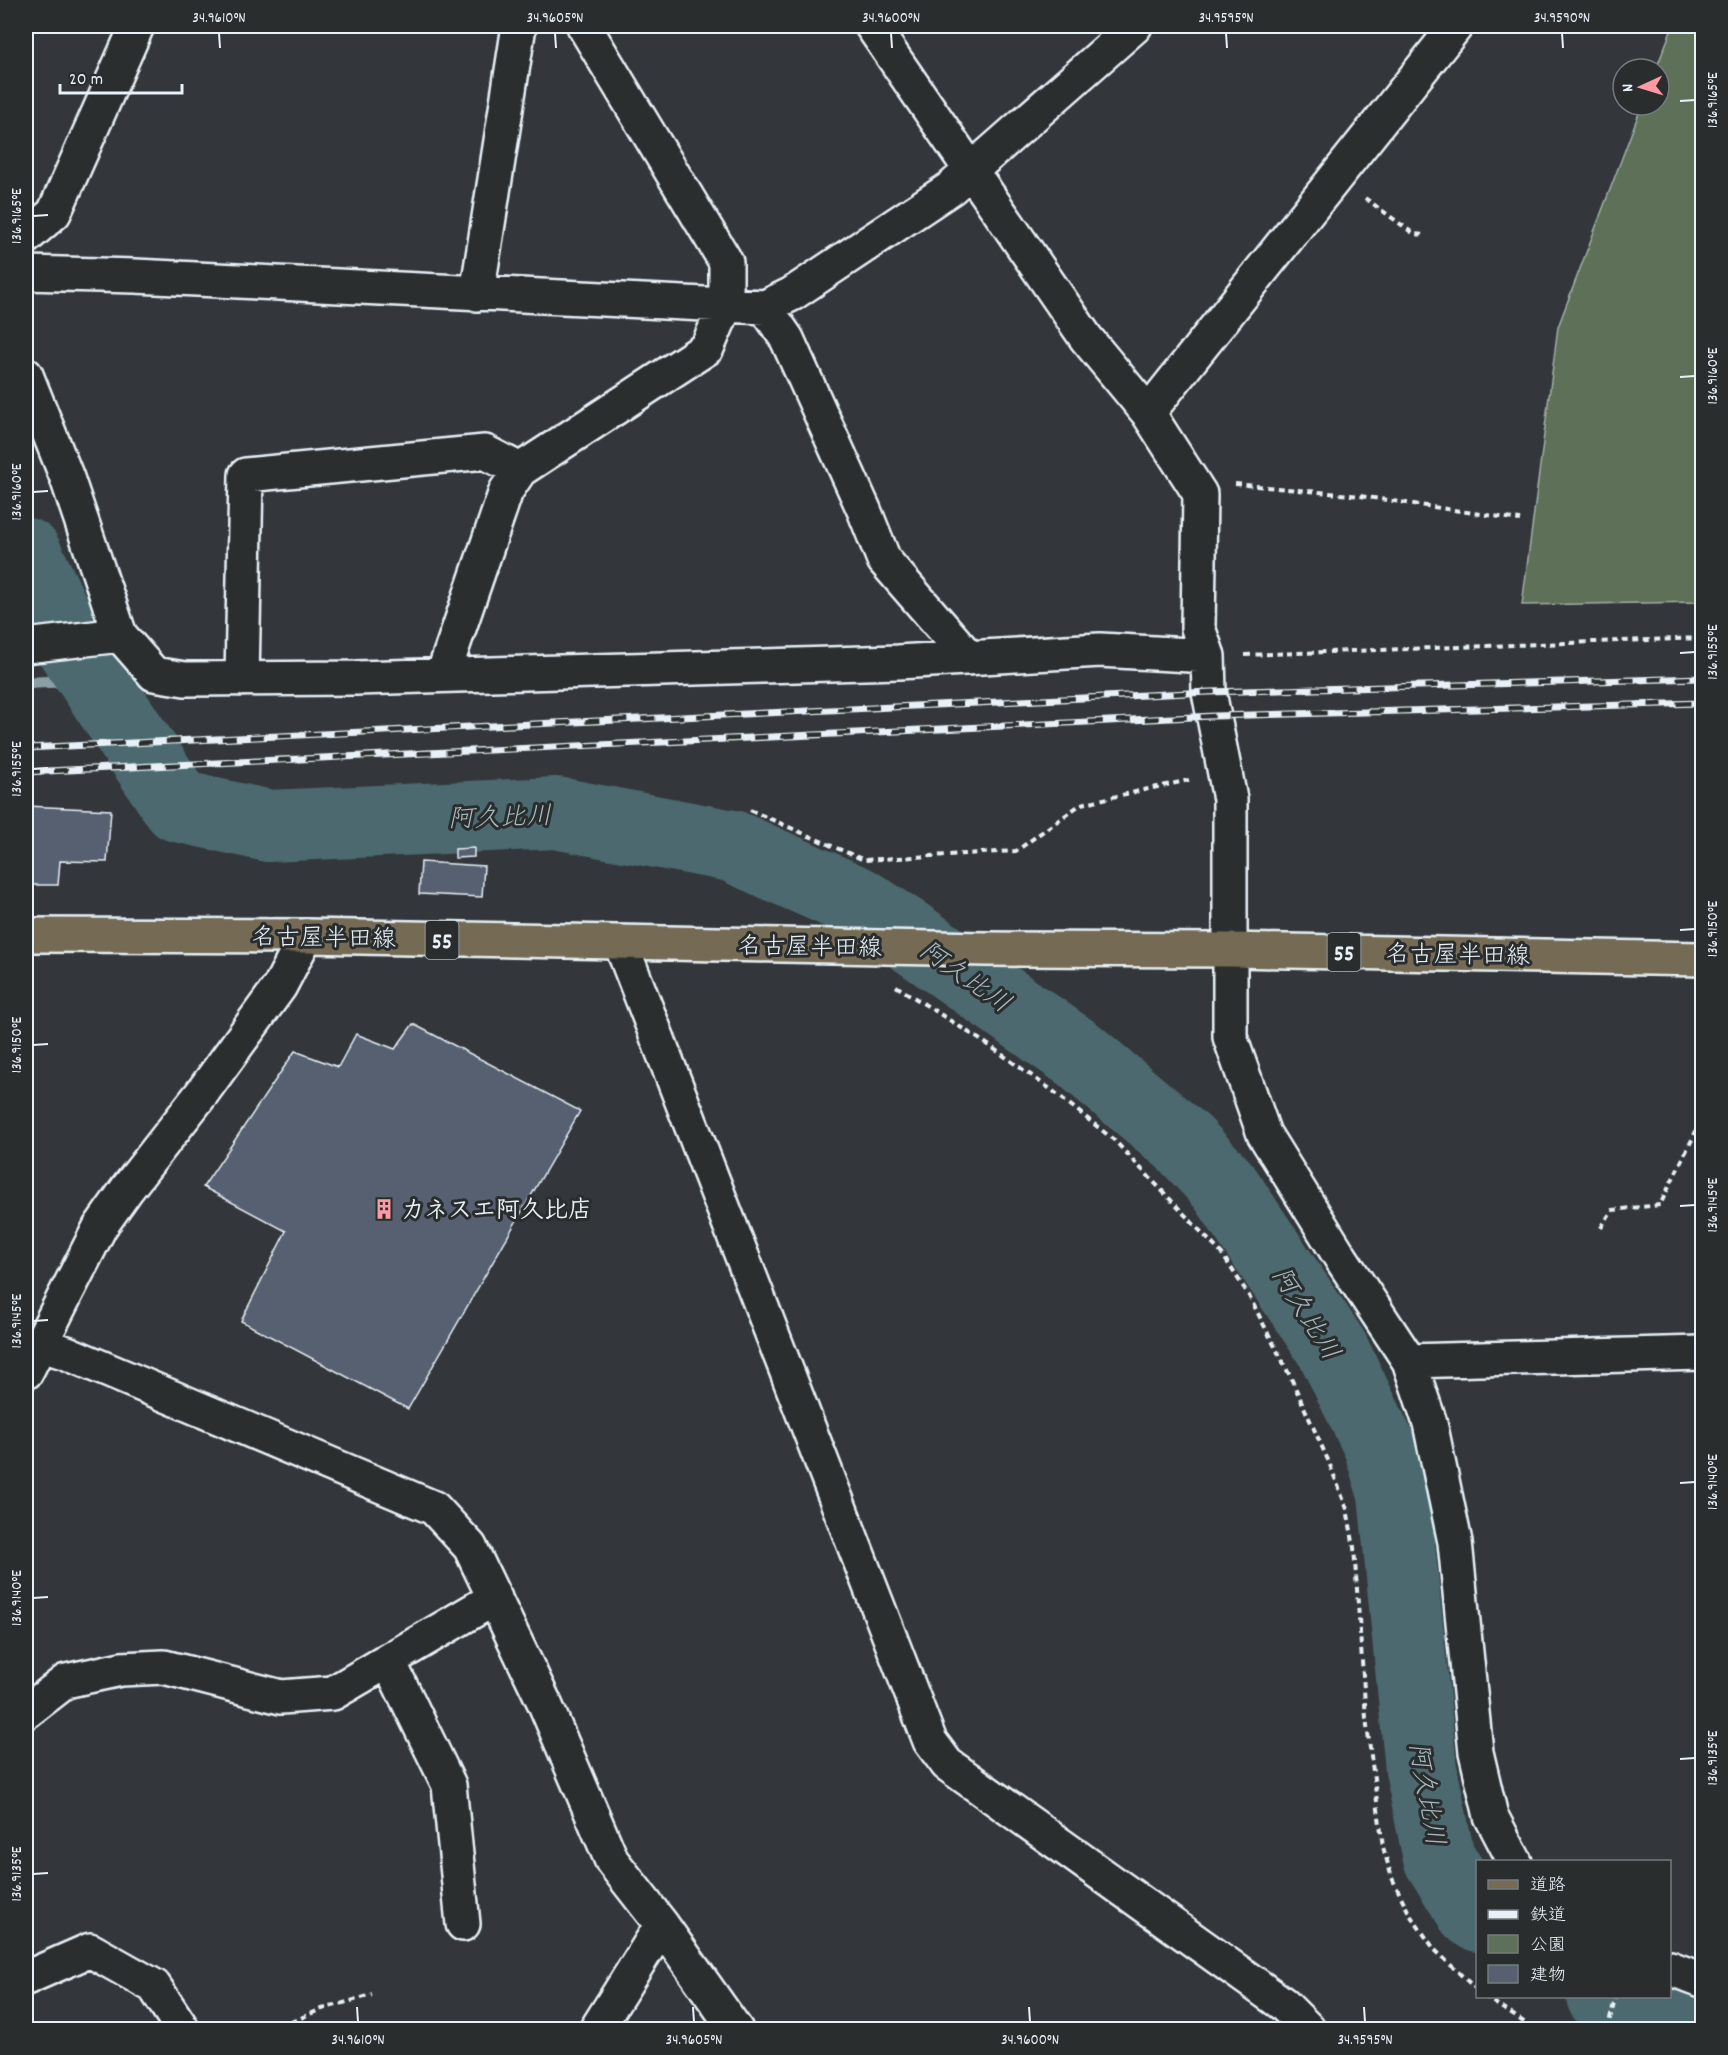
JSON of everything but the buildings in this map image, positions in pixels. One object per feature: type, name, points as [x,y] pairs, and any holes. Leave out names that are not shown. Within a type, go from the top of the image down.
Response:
[{"type":"main road","name":"名古屋半田線","points":[[26,935],[306,936],[621,944],[1231,950],[1702,959]]},
{"type":"street","points":[[26,237],[54,213],[137,26]]},
{"type":"street","points":[[477,294],[519,26]]},
{"type":"street","points":[[443,675],[506,491],[520,470],[706,348],[726,304],[726,262],[584,26]]},
{"type":"street","points":[[872,26],[1086,338],[1148,413],[1200,494],[1198,628],[1208,656],[1209,692],[1230,799],[1230,1036],[1264,1134],[1408,1361],[1430,1423],[1455,1542],[1476,1752],[1491,1816],[1514,1860]]},
{"type":"street","points":[[26,273],[765,307],[802,287],[951,188],[1135,26]]},
{"type":"street","points":[[1148,413],[1456,26]]},
{"type":"street","points":[[765,307],[787,339],[884,560],[969,658]]},
{"type":"street","points":[[26,375],[67,478],[120,635],[154,674],[185,680],[443,675],[874,663],[1100,650],[1208,656]]},
{"type":"street","points":[[242,679],[246,475],[485,452],[520,470]]},
{"type":"street","points":[[26,646],[120,635]]},
{"type":"street","points":[[306,936],[280,986],[100,1227],[30,1353],[67,1353],[434,1508],[470,1547],[545,1704],[612,1861],[662,1925],[736,2030]]},
{"type":"street","points":[[621,944],[930,1741],[947,1764],[1283,2004],[1308,2030]]},
{"type":"street","points":[[1408,1361],[1702,1353]]},
{"type":"street","points":[[26,1712],[66,1681],[121,1669],[164,1667],[281,1697],[333,1693],[495,1598]]},
{"type":"street","points":[[388,1660],[449,1785],[463,1924]]},
{"type":"street","points":[[596,2030],[662,1925]]},
{"type":"street","points":[[26,1978],[90,1950],[154,1986],[183,2030]]},
{"type":"street","points":[[1671,1968],[1702,1980]]},
{"type":"path","points":[[1336,176],[1414,234],[1425,235]]},
{"type":"path","points":[[1195,486],[1213,482],[1360,496],[1520,520]]},
{"type":"path","points":[[1208,656],[1702,638]]},
{"type":"path","points":[[750,810],[864,860],[1016,851],[1081,804],[1174,782],[1225,775]]},
{"type":"path","points":[[893,984],[990,1046],[1114,1140],[1222,1254],[1248,1294],[1290,1376],[1328,1460],[1347,1509],[1354,1547],[1366,1718],[1383,1847],[1392,1878],[1410,1915],[1435,1950],[1476,1988]]},
{"type":"path","points":[[1601,1228],[1612,1210],[1660,1205],[1702,1119]]},
{"type":"path","points":[[272,2030],[322,2009],[372,1995]]},
{"type":"path","points":[[1487,1998],[1536,2030]]},
{"type":"path","points":[[1607,2030],[1615,1998]]},
{"type":"green space","points":[[1673,26],[1702,26],[1702,602],[1522,605],[1558,327],[1637,117],[1671,117],[1671,57],[1661,57]]},
{"type":"waterway","name":"阿久比川","points":[[26,554],[65,636],[178,806],[269,826],[556,813],[732,846],[857,902],[908,935],[1078,1054],[1184,1143],[1224,1186],[1333,1350],[1379,1445],[1394,1494],[1421,1769],[1439,1858],[1476,1914]]},
{"type":"waterway","points":[[26,683],[94,680]]},
{"type":"waterway","name":"阿久比川","points":[[1606,1998],[1619,2005],[1702,2029]]},
{"type":"railway","points":[[26,748],[1209,692],[1702,678]]},
{"type":"railway","points":[[26,772],[1214,716],[1702,703]]},
{"type":"place","name":"カネスエ阿久比店","points":[[384,1209]]}]
